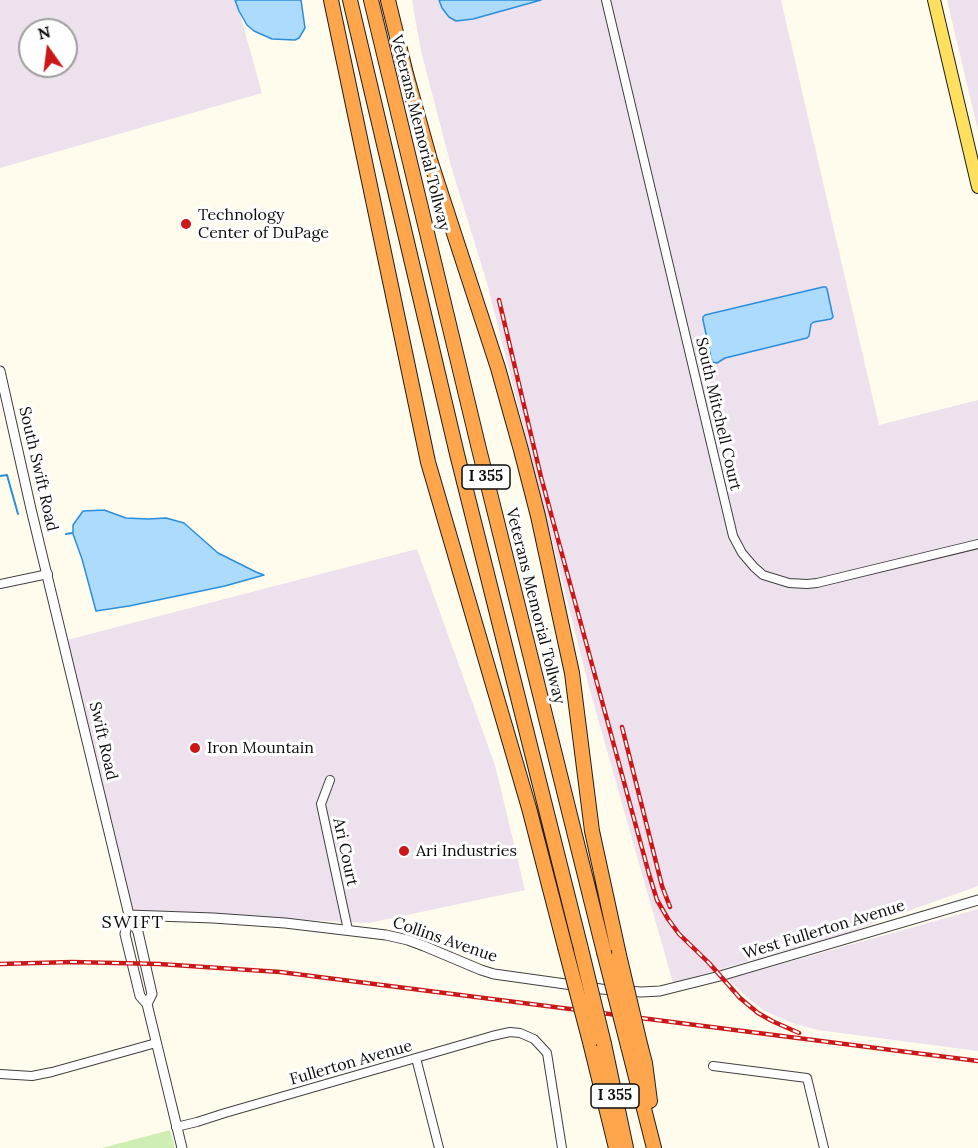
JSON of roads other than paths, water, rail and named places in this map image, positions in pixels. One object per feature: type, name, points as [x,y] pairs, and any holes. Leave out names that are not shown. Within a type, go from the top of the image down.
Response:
[{"type":"highway","points":[[329,0],[428,462],[529,808],[565,947],[597,1043],[616,1148]]},
{"type":"highway","name":"I 355","points":[[351,0],[457,454],[581,949],[597,1043],[626,1148]]},
{"type":"highway","name":"Veterans Memorial Tollway","points":[[371,0],[479,449],[604,952],[635,1047],[655,1148]]},
{"type":"highway","points":[[388,0],[430,160],[498,368],[538,516],[572,673],[592,831],[619,955],[635,1047]]},
{"type":"highway","points":[[392,0],[406,74]]},
{"type":"main road","points":[[934,0],[978,187]]},
{"type":"street","name":"South Mitchell Court","points":[[606,0],[733,536],[742,553],[763,575],[789,583],[807,584],[978,544]]},
{"type":"street","name":"South Swift Road","points":[[0,371],[48,574]]},
{"type":"street","points":[[0,584],[48,574]]},
{"type":"street","name":"Swift Road","points":[[48,574],[129,915],[125,934],[140,996],[147,1004],[182,1148]]},
{"type":"street","name":"Ari Court","points":[[330,780],[321,804],[348,930]]},
{"type":"street","name":"West Fullerton Avenue","points":[[679,987],[978,900]]},
{"type":"street","name":"Collins Avenue","points":[[129,915],[213,918],[348,930],[408,940],[494,974],[601,989],[641,992],[679,987]]},
{"type":"street","name":"Fullerton Avenue","points":[[176,1127],[502,1033],[519,1033],[534,1039],[547,1053],[562,1148]]},
{"type":"street","points":[[0,1074],[32,1076],[156,1044]]},
{"type":"street","points":[[416,1058],[439,1148]]},
{"type":"street","points":[[713,1066],[807,1078],[824,1148]]},
{"type":"water","points":[[235,0],[301,0],[305,28],[295,40],[272,39],[254,31],[247,25]]},
{"type":"water","points":[[439,0],[541,0],[473,19],[456,21],[449,17]]},
{"type":"water","points":[[823,287],[827,289],[833,317],[811,324],[807,338],[725,358],[717,363],[712,362],[703,320],[705,315]]},
{"type":"water","points":[[104,510],[126,518],[166,518],[184,523],[218,553],[264,575],[225,586],[96,611],[73,534],[73,525],[83,511]]},
{"type":"waterway","points":[[0,476],[7,475],[18,514]]},
{"type":"waterway","points":[[66,534],[72,533]]},
{"type":"railway","points":[[499,300],[541,477],[657,900],[679,934],[740,998],[758,1013],[799,1033]]},
{"type":"railway","points":[[622,727],[662,886],[670,907]]},
{"type":"railway","points":[[0,964],[72,962],[159,964],[280,972],[978,1061]]},
{"type":"place","name":"Technology Center of DuPage","points":[[186,224]]},
{"type":"place","name":"Iron Mountain","points":[[195,748]]},
{"type":"place","name":"Ari Industries","points":[[404,851]]},
{"type":"district","name":"SWIFT","points":[[133,923]]}]
